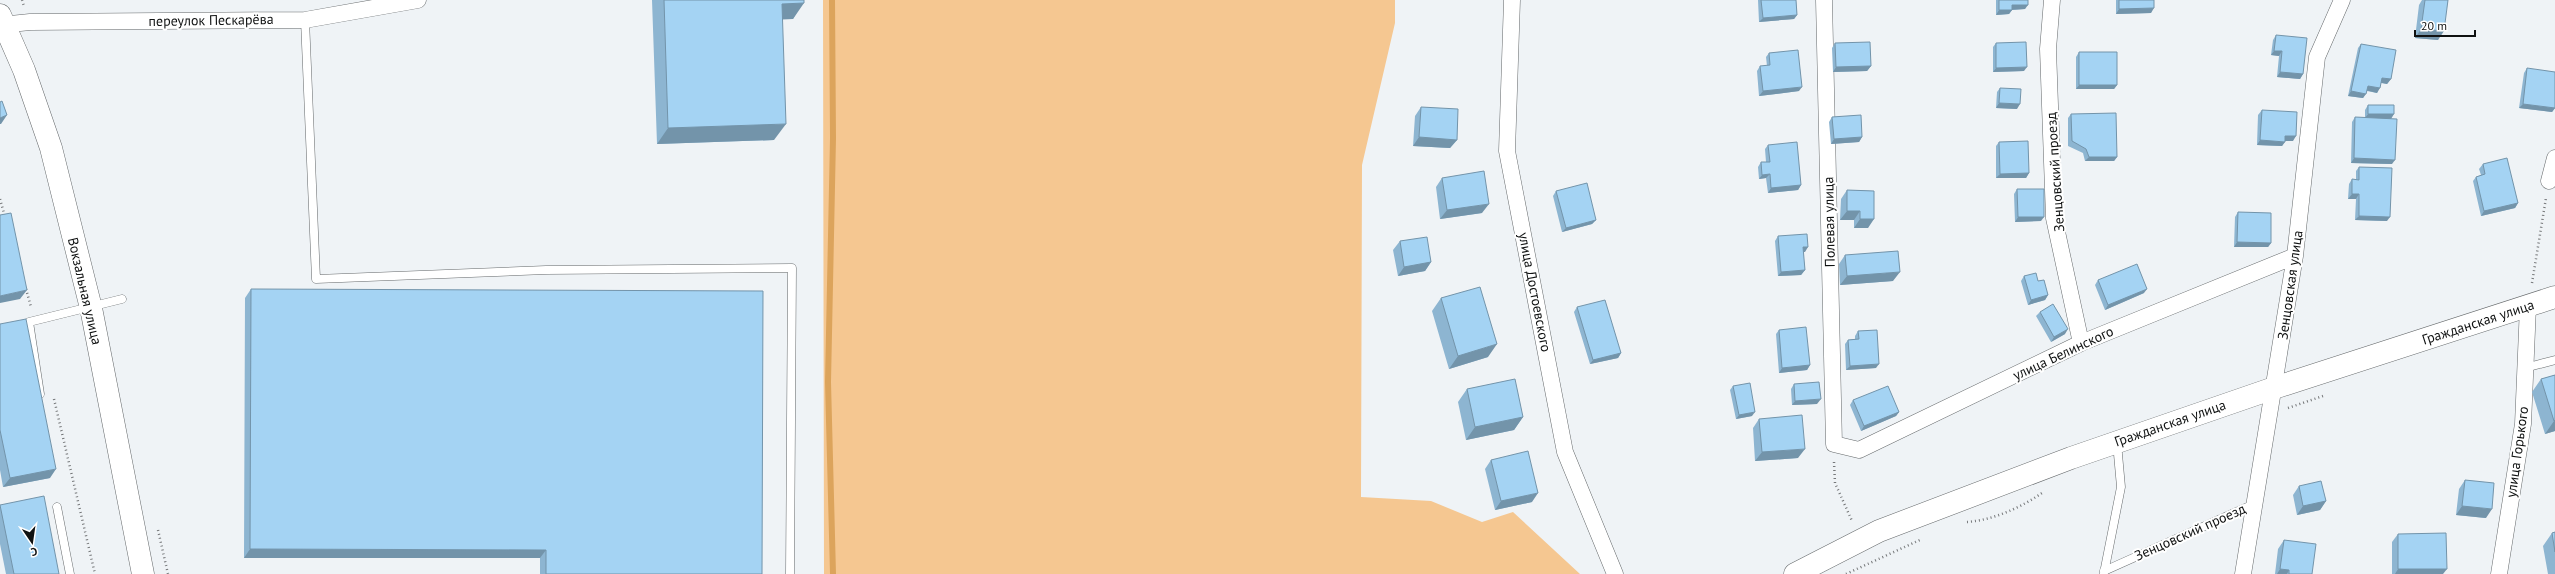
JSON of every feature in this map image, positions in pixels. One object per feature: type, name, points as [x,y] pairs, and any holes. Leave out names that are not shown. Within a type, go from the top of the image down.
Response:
[{"type":"main road","name":"Вокзальная улица","points":[[1,22],[24,70],[50,148],[91,308],[143,574]]},
{"type":"main road","name":"Гражданская улица","points":[[1795,574],[1879,531],[2117,442],[2274,388],[2555,297]]},
{"type":"street","name":"переулок Пескарёва","points":[[1,22],[305,20],[418,0]]},
{"type":"street","name":"улица Достоевского","points":[[1512,0],[1507,151],[1565,452],[1615,574]]},
{"type":"street","name":"Полевая улица","points":[[1824,0],[1834,444]]},
{"type":"street","name":"Зенцовский проезд","points":[[2052,0],[2048,49],[2054,218],[2080,343]]},
{"type":"street","name":"Зенцовская улица","points":[[2243,574],[2295,256],[2317,57],[2342,0]]},
{"type":"street","points":[[2549,181],[2555,158]]},
{"type":"street","name":"улица Белинского","points":[[1834,444],[1859,450],[2080,343],[2295,256]]},
{"type":"street","name":"улица Горького","points":[[2499,574],[2524,424],[2528,306]]},
{"type":"lane","points":[[305,20],[316,279],[546,270],[792,268],[790,574]]},
{"type":"lane","points":[[41,400],[29,322],[91,308],[122,299]]},
{"type":"lane","points":[[2525,368],[2555,360]]},
{"type":"lane","points":[[2104,572],[2121,487],[2117,442]]},
{"type":"lane","name":"Зенцовский проезд","points":[[2104,572],[2255,504]]},
{"type":"lane","points":[[56,507],[70,574]]},
{"type":"path","points":[[2528,306],[2549,181]]},
{"type":"path","points":[[2270,414],[2330,394]]},
{"type":"path","points":[[1834,444],[1835,483],[1860,540]]},
{"type":"path","points":[[1964,522],[1983,520],[2030,501],[2046,490]]},
{"type":"path","points":[[1845,574],[1928,536]]},
{"type":"shaded area","points":[[823,0],[1395,0],[1395,23],[1362,165],[1361,497],[1431,501],[1482,522],[1513,512],[1580,574],[824,574]]},
{"type":"building","points":[[664,0],[804,0],[804,3],[782,4],[786,124],[668,128]]},
{"type":"building","points":[[1761,0],[1796,0],[1797,15],[1763,18]]},
{"type":"building","points":[[1999,0],[2028,0],[2028,5],[2012,5],[2012,10],[1999,10]]},
{"type":"building","points":[[2119,0],[2154,0],[2154,8],[2119,9]]},
{"type":"building","points":[[2425,0],[2448,0],[2444,31],[2421,29]]},
{"type":"building","points":[[2276,35],[2307,38],[2303,74],[2280,72],[2282,51],[2274,51]]},
{"type":"building","points":[[1870,42],[1871,66],[1836,67],[1835,43]]},
{"type":"building","points":[[2026,42],[2027,67],[1996,68],[1996,43]]},
{"type":"building","points":[[2361,44],[2396,50],[2391,79],[2382,78],[2380,88],[2368,86],[2366,94],[2351,91]]},
{"type":"building","points":[[1798,50],[1802,87],[1763,91],[1760,66],[1770,65],[1769,53]]},
{"type":"building","points":[[2079,52],[2117,52],[2117,85],[2079,85]]},
{"type":"building","points":[[2527,68],[2555,72],[2555,108],[2523,104]]},
{"type":"building","points":[[2000,88],[2021,89],[2020,104],[1999,103]]},
{"type":"building","points":[[2,101],[7,115],[0,118],[0,102]]},
{"type":"building","points":[[2368,105],[2394,105],[2394,114],[2368,114]]},
{"type":"building","points":[[1421,107],[1458,109],[1457,140],[1419,137]]},
{"type":"building","points":[[2262,110],[2297,112],[2296,136],[2285,136],[2285,142],[2260,140]]},
{"type":"building","points":[[2116,113],[2117,157],[2089,157],[2086,149],[2072,141],[2071,114]]},
{"type":"building","points":[[1861,115],[1862,137],[1834,139],[1832,117]]},
{"type":"building","points":[[2355,117],[2397,119],[2395,160],[2354,158]]},
{"type":"building","points":[[2028,141],[2029,173],[2000,174],[1999,142]]},
{"type":"building","points":[[1797,142],[1801,185],[1771,188],[1770,174],[1762,175],[1761,162],[1770,162],[1768,145]]},
{"type":"building","points":[[2507,158],[2518,203],[2484,211],[2476,177],[2485,174],[2483,164]]},
{"type":"building","points":[[2359,167],[2392,168],[2390,217],[2359,216],[2359,194],[2352,194],[2352,179],[2359,180]]},
{"type":"building","points":[[1484,171],[1489,204],[1447,210],[1442,178]]},
{"type":"building","points":[[1587,183],[1596,220],[1566,228],[1556,191]]},
{"type":"building","points":[[2017,189],[2044,189],[2044,217],[2018,217]]},
{"type":"building","points":[[1847,190],[1874,191],[1874,219],[1860,219],[1860,211],[1847,211]]},
{"type":"building","points":[[2238,212],[2271,213],[2271,243],[2237,242]]},
{"type":"building","points":[[11,213],[27,290],[0,296],[0,215]]},
{"type":"building","points":[[1807,234],[1808,247],[1803,247],[1805,270],[1781,272],[1778,236]]},
{"type":"building","points":[[1427,237],[1431,262],[1404,267],[1400,241]]},
{"type":"building","points":[[1898,251],[1900,272],[1847,276],[1845,255]]},
{"type":"building","points":[[2137,264],[2147,289],[2108,305],[2098,280]]},
{"type":"building","points":[[2036,273],[2038,281],[2044,280],[2048,295],[2031,300],[2024,276]]},
{"type":"building","points":[[1480,287],[1497,344],[1458,356],[1441,298]]},
{"type":"building","points":[[251,289],[763,291],[762,574],[546,574],[546,550],[250,549]]},
{"type":"building","points":[[1605,300],[1621,353],[1593,360],[1577,307]]},
{"type":"building","points":[[2053,304],[2068,329],[2054,337],[2040,312]]},
{"type":"building","points":[[26,319],[56,469],[10,478],[0,430],[0,324]]},
{"type":"building","points":[[1806,327],[1810,365],[1782,368],[1779,330]]},
{"type":"building","points":[[1877,330],[1879,364],[1850,366],[1848,340],[1859,339],[1858,331]]},
{"type":"building","points":[[2555,375],[2555,420],[2554,421],[2541,379]]},
{"type":"building","points":[[1515,379],[1523,417],[1475,427],[1467,389]]},
{"type":"building","points":[[1819,382],[1821,399],[1795,401],[1794,384]]},
{"type":"building","points":[[1750,383],[1755,412],[1739,415],[1733,386]]},
{"type":"building","points":[[1888,386],[1899,412],[1864,426],[1853,400]]},
{"type":"building","points":[[1802,415],[1805,449],[1762,452],[1759,419]]},
{"type":"building","points":[[1528,451],[1538,493],[1501,501],[1491,460]]},
{"type":"building","points":[[2465,480],[2494,483],[2492,509],[2462,506]]},
{"type":"building","points":[[2321,481],[2326,501],[2303,506],[2299,486]]},
{"type":"building","points":[[44,496],[59,574],[14,574],[0,505]]},
{"type":"building","points":[[2555,532],[2555,552],[2552,533]]},
{"type":"building","points":[[2446,533],[2447,569],[2398,569],[2398,534]]},
{"type":"building","points":[[2284,540],[2316,544],[2312,574],[2289,574],[2289,570],[2280,569]]},
{"type":"waterway","points":[[832,0],[833,138],[828,382],[833,574]]}]
